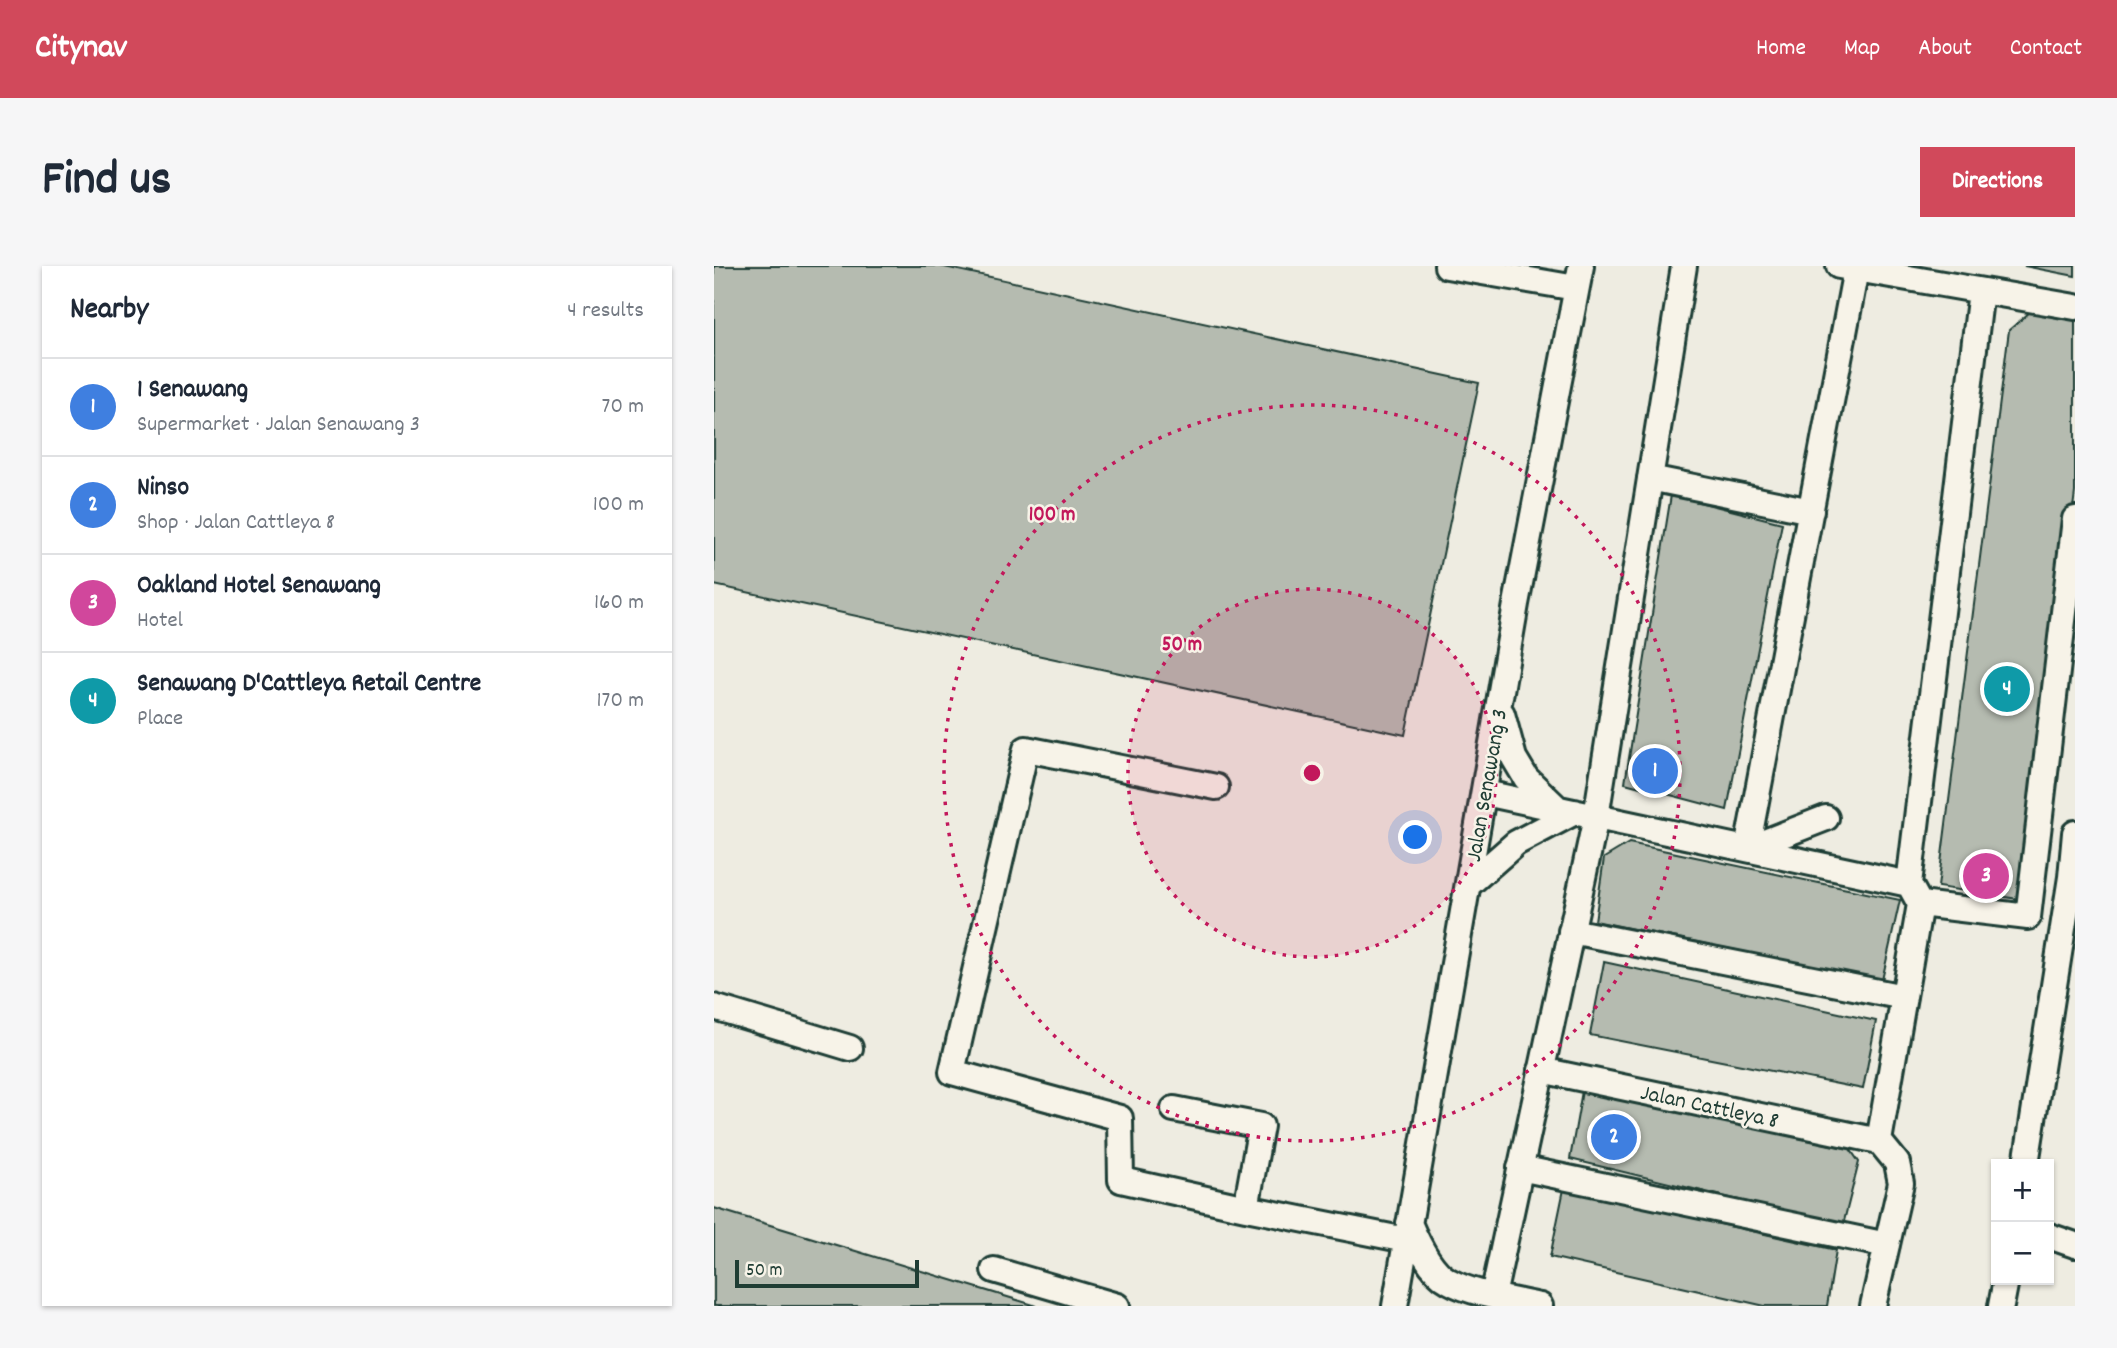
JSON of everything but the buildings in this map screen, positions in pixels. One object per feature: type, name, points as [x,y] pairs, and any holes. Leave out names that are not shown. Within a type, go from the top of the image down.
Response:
[{"type":"street","points":[[1447,266],[1579,277]]},
{"type":"street","points":[[1493,1296],[1571,931],[1576,812],[1650,478],[1684,266]]},
{"type":"street","points":[[1747,849],[1811,511],[1847,267],[2075,307]]},
{"type":"street","name":"Jalan Senawang 3","points":[[1395,1306],[1500,704],[1579,277]]},
{"type":"street","points":[[1873,1306],[1901,1184],[1897,1163],[1879,1141],[1904,997],[1981,291]]},
{"type":"street","points":[[1650,478],[1811,511]]},
{"type":"street","points":[[1485,793],[1747,849],[1914,894],[2028,916],[2075,519]]},
{"type":"street","points":[[1500,704],[1514,758],[1526,778],[1576,812]]},
{"type":"street","points":[[1216,787],[1026,749],[952,1072],[1120,1118],[1121,1180],[1247,1208],[1407,1231],[1448,1281],[1493,1296],[1540,1306]]},
{"type":"street","points":[[1468,885],[1516,843],[1576,812]]},
{"type":"street","points":[[1747,849],[1826,818]]},
{"type":"street","points":[[2027,1159],[2071,877],[2075,833]]},
{"type":"street","points":[[1571,931],[1904,997]]},
{"type":"street","points":[[714,1007],[850,1048]]},
{"type":"street","name":"Jalan Cattleya 8","points":[[1541,1070],[1879,1141]]},
{"type":"street","points":[[1174,1109],[1261,1126],[1247,1208]]},
{"type":"street","points":[[1520,1168],[1887,1245]]},
{"type":"street","points":[[2054,1238],[2075,1245]]},
{"type":"street","points":[[994,1270],[1117,1306]]},
{"type":"street","points":[[2001,1306],[2005,1285]]},
{"type":"place","name":"Senawang D'Cattleya Retail Centre","points":[[2007,689]]},
{"type":"place","name":"1 Senawang","points":[[1655,771]]},
{"type":"place","name":"Oakland Hotel Senawang","points":[[1986,876]]},
{"type":"place","name":"Ninso","points":[[1614,1137]]}]
